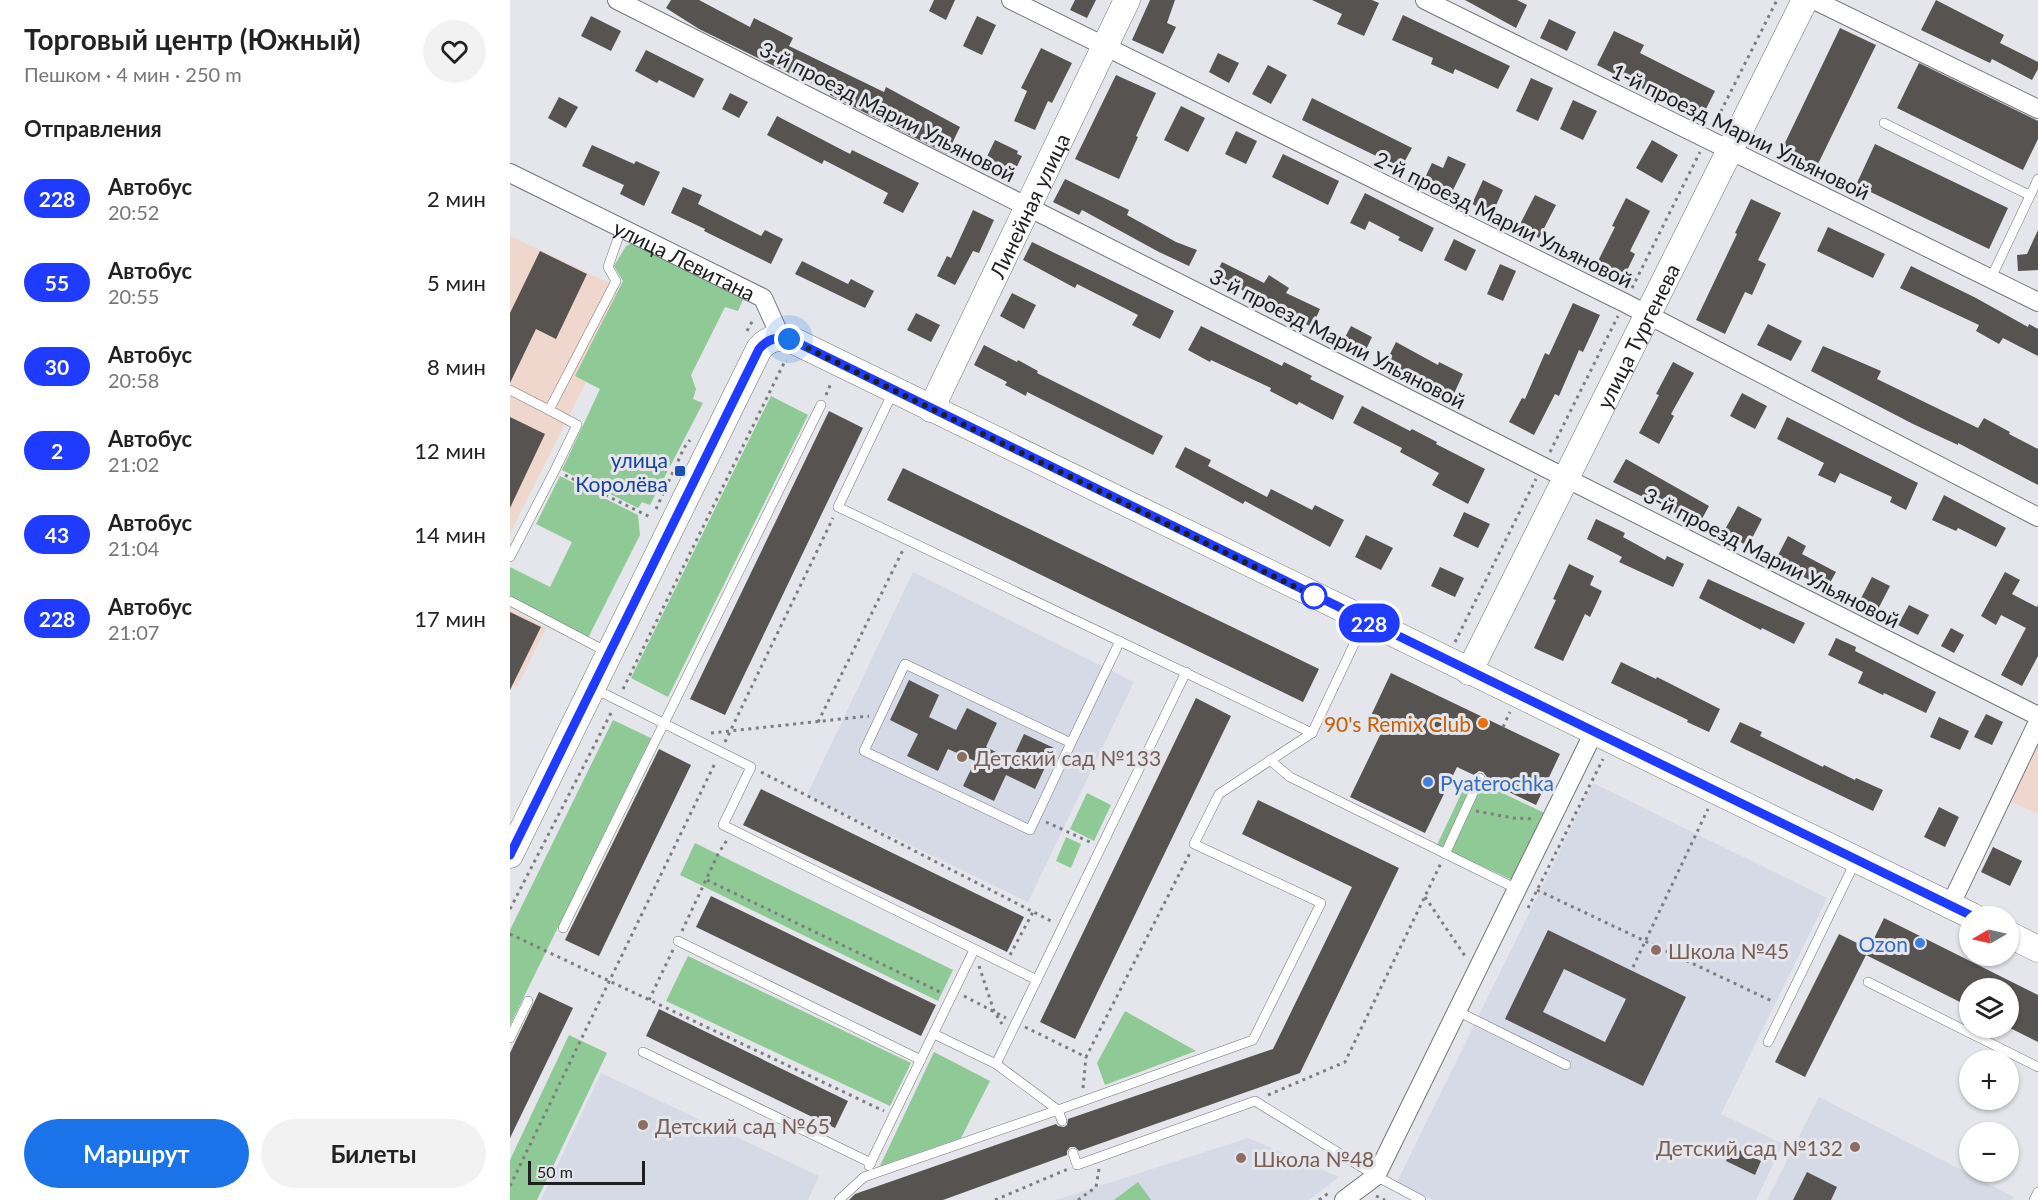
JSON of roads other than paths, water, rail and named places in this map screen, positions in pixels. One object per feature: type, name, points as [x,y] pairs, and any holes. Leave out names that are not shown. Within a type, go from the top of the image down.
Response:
[{"type":"main road","name":"Линейная улица","points":[[931,409],[1127,0]]},
{"type":"main road","name":"улица Тургенева","points":[[1469,672],[1805,0]]},
{"type":"main road","points":[[510,855],[759,349],[770,340],[783,349],[792,340],[1959,910]]},
{"type":"main road","points":[[2019,940],[2038,949]]},
{"type":"street","name":"3-й проезд Марии Ульяновой","points":[[617,0],[2038,716]]},
{"type":"street","name":"2-й проезд Марии Ульяновой","points":[[1011,0],[1625,303],[2038,517]]},
{"type":"street","name":"1-й проезд Марии Ульяновой","points":[[1425,0],[2038,302]]},
{"type":"street","points":[[1814,0],[2038,109]]},
{"type":"street","name":"улица Левитана","points":[[510,173],[763,298],[783,349]]},
{"type":"street","points":[[1963,906],[2038,722]]},
{"type":"street","points":[[1344,1200],[1375,1186],[1457,1011],[1594,732]]},
{"type":"lane","points":[[1884,123],[2029,195]]},
{"type":"lane","points":[[1991,278],[2038,179]]},
{"type":"lane","points":[[549,410],[615,281],[608,267],[622,227]]},
{"type":"lane","points":[[510,390],[576,424],[555,470],[514,538],[510,557]]},
{"type":"lane","points":[[894,390],[838,507],[1312,733]]},
{"type":"lane","points":[[563,928],[821,405]]},
{"type":"lane","points":[[510,601],[610,654]]},
{"type":"lane","points":[[864,1177],[1253,1040],[1321,903],[1194,844],[1219,794],[1312,733],[1365,621]]},
{"type":"lane","points":[[1071,743],[905,664],[864,751],[1030,830],[1120,641]]},
{"type":"lane","points":[[996,1064],[1186,672]]},
{"type":"lane","points":[[593,688],[752,767],[723,825],[1037,980]]},
{"type":"lane","points":[[1270,760],[1290,777],[1517,889]]},
{"type":"lane","points":[[1445,854],[1480,778]]},
{"type":"lane","points":[[1768,1042],[1856,860]]},
{"type":"lane","points":[[678,941],[921,1060]]},
{"type":"lane","points":[[839,1200],[864,1177],[974,950]]},
{"type":"lane","points":[[1868,982],[2038,1066]]},
{"type":"lane","points":[[510,1038],[528,1001]]},
{"type":"lane","points":[[1457,1011],[1566,1065]]},
{"type":"lane","points":[[934,1034],[996,1064],[1058,1110],[1062,1121]]},
{"type":"lane","points":[[643,1052],[871,1163]]},
{"type":"lane","points":[[1073,1153],[1077,1165],[1255,1101],[1375,1186],[1421,1200]]},
{"type":"lane","points":[[2034,1200],[2038,1192]]},
{"type":"place","name":"улица Королёва","points":[[680,471]]},
{"type":"place","name":"90's Remix Club","points":[[1483,723]]},
{"type":"place","name":"Детский сад №133","points":[[962,757]]},
{"type":"place","name":"Pyaterochka","points":[[1428,782]]},
{"type":"place","name":"Ozon","points":[[1920,943]]},
{"type":"place","name":"Школа №45","points":[[1656,950]]},
{"type":"place","name":"Детский сад №65","points":[[643,1125]]},
{"type":"place","name":"Детский сад №132","points":[[1855,1147]]},
{"type":"place","name":"Школа №48","points":[[1241,1158]]}]
